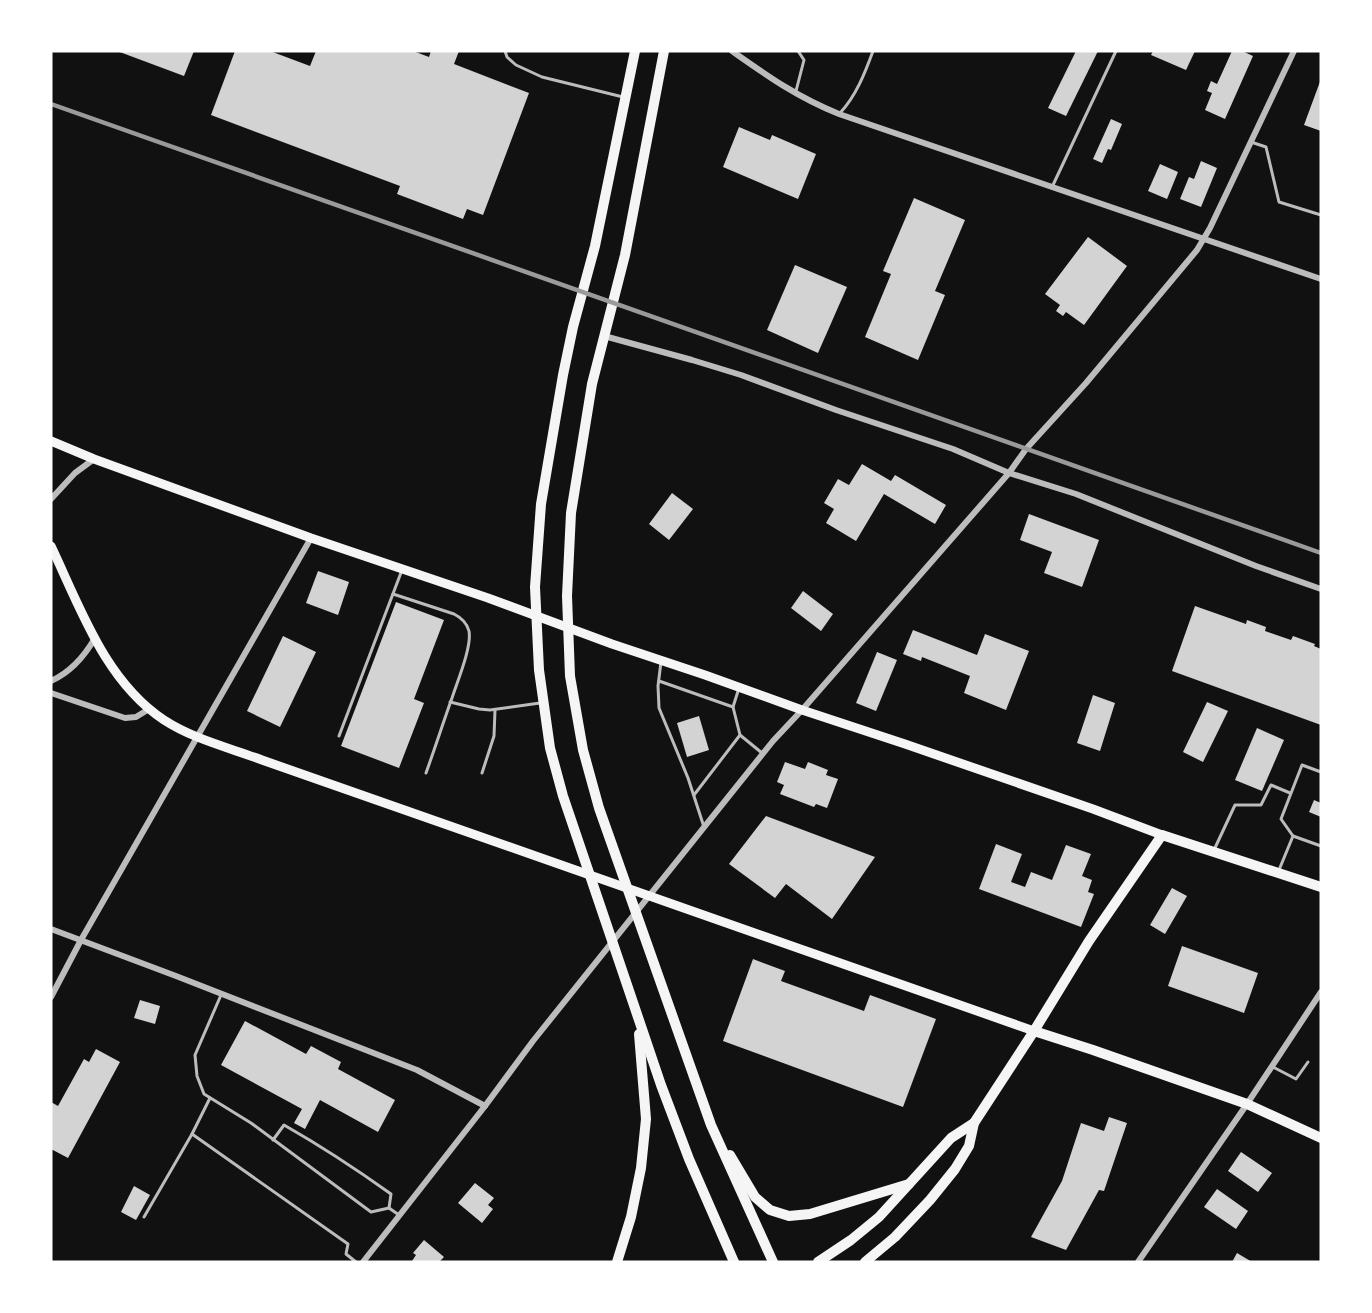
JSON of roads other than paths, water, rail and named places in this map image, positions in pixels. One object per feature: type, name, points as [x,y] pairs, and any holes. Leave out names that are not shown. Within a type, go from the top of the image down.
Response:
[{"type":"main road","points":[[635,51],[595,246],[573,327],[540,504],[535,587],[539,670],[550,748],[563,796],[661,1085],[689,1160],[734,1262]]},
{"type":"main road","points":[[664,51],[625,255],[592,384],[571,513],[567,596],[570,676],[584,750],[599,808],[711,1125],[773,1262]]},
{"type":"main road","points":[[51,441],[310,538],[488,598],[612,644],[1093,809],[1162,835],[1321,887]]},
{"type":"main road","points":[[51,546],[109,664],[150,710],[167,722],[197,736],[649,897],[1247,1104],[1321,1138]]},
{"type":"main road","points":[[865,1262],[895,1237],[955,1169],[969,1146],[974,1123],[1089,941],[1162,835]]},
{"type":"main road","points":[[617,1262],[631,1217],[641,1168],[646,1119],[637,1016]]},
{"type":"main road","points":[[818,1262],[851,1240],[879,1217],[951,1138],[974,1123]]},
{"type":"main road","points":[[711,1125],[755,1197],[770,1210],[789,1216],[810,1214],[909,1184]]},
{"type":"street","points":[[732,51],[795,94],[839,114],[1321,279]]},
{"type":"street","points":[[363,1262],[533,1041],[763,753],[1010,473],[1026,449],[1086,383],[1197,250],[1204,240],[1294,51]]},
{"type":"street","points":[[603,336],[741,375],[953,450],[1010,473],[1076,494],[1256,566],[1321,589]]},
{"type":"street","points":[[51,499],[75,473],[94,459]]},
{"type":"street","points":[[51,997],[81,940],[310,538]]},
{"type":"street","points":[[51,681],[74,667],[95,638]]},
{"type":"street","points":[[51,693],[125,718],[136,717],[150,710]]},
{"type":"street","points":[[51,930],[417,1070],[485,1106]]},
{"type":"street","points":[[1138,1262],[1321,992]]},
{"type":"lane","points":[[505,51],[507,57],[516,65],[542,77],[626,98]]},
{"type":"lane","points":[[795,94],[804,60],[798,51]]},
{"type":"lane","points":[[839,114],[849,103],[873,51]]},
{"type":"lane","points":[[1053,187],[1116,51]]},
{"type":"lane","points":[[1251,142],[1266,147],[1279,202],[1321,215]]},
{"type":"lane","points":[[339,736],[402,569]]},
{"type":"lane","points":[[393,594],[461,617],[469,632],[464,662],[426,773]]},
{"type":"lane","points":[[662,660],[658,681],[659,708],[688,778],[704,827]]},
{"type":"lane","points":[[658,681],[733,706]]},
{"type":"lane","points":[[739,687],[733,706],[740,735],[763,753]]},
{"type":"lane","points":[[450,702],[479,709],[495,710],[544,702]]},
{"type":"lane","points":[[482,773],[494,736],[495,710]]},
{"type":"lane","points":[[694,795],[740,735]]},
{"type":"lane","points":[[1321,772],[1302,765],[1281,819],[1293,836],[1321,846]]},
{"type":"lane","points":[[1214,851],[1235,805],[1261,805],[1271,785],[1290,793]]},
{"type":"lane","points":[[1278,872],[1293,836]]},
{"type":"lane","points":[[222,994],[195,1055],[197,1076],[204,1094],[251,1123],[371,1212],[389,1208],[399,1215]]},
{"type":"lane","points":[[1271,1066],[1296,1079],[1308,1062]]},
{"type":"lane","points":[[144,1217],[210,1098]]},
{"type":"lane","points":[[273,1140],[284,1125],[315,1143],[391,1194],[389,1208]]},
{"type":"lane","points":[[192,1134],[348,1244],[346,1254],[356,1262]]},
{"type":"railway","points":[[51,104],[1321,553]]}]
